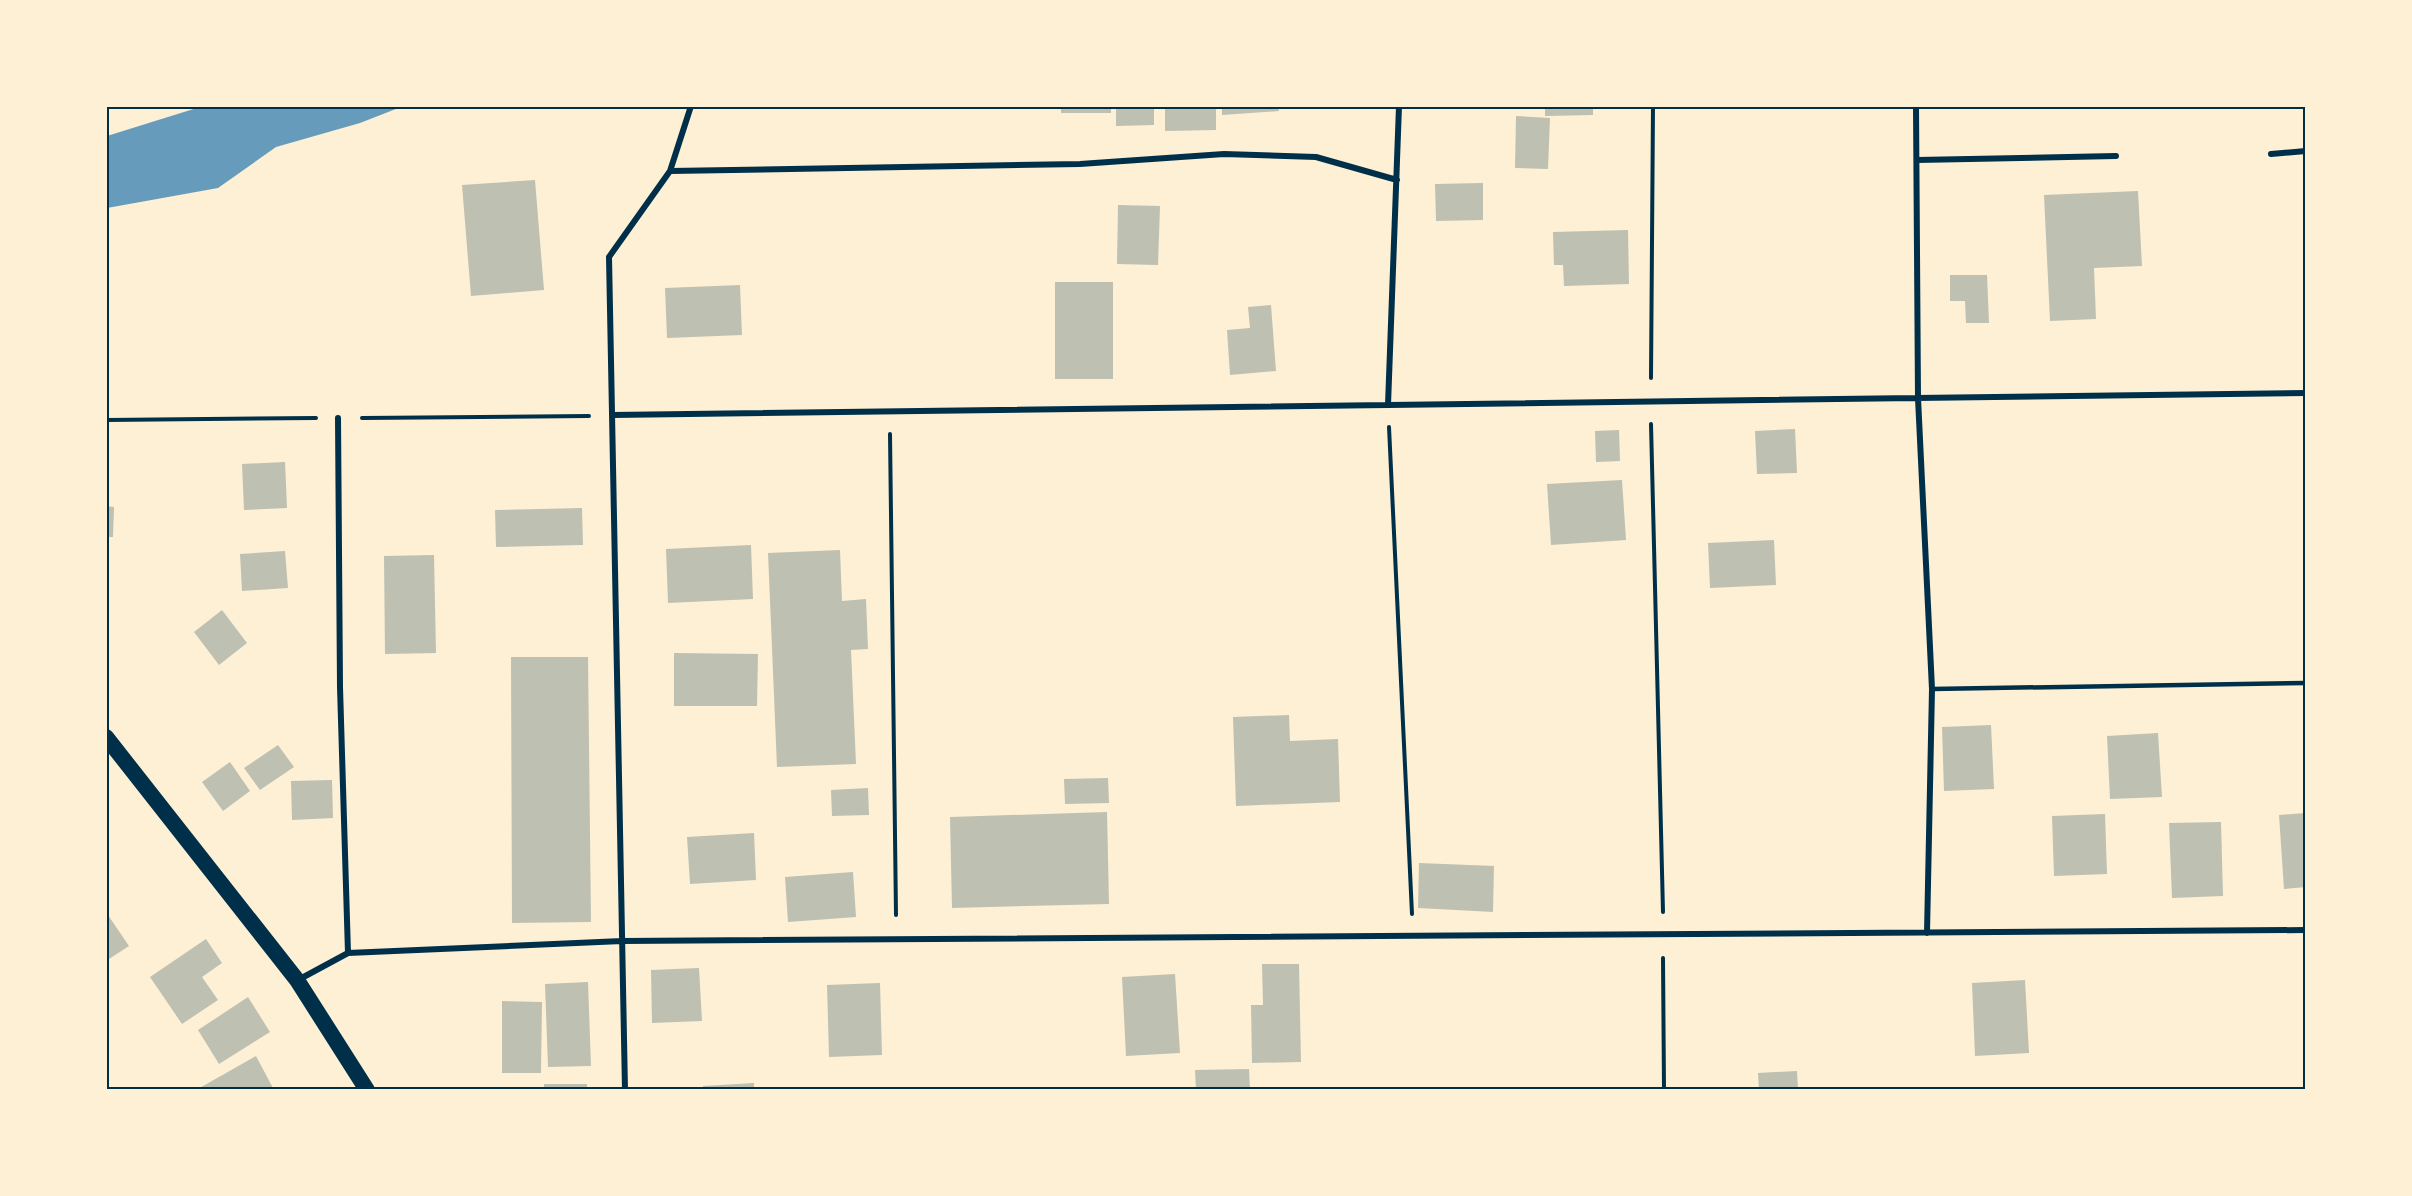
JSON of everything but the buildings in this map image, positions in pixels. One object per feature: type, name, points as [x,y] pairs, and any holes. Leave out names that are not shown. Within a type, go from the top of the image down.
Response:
[{"type":"highway","points":[[106,737],[297,980],[367,1089]]},
{"type":"street","points":[[625,1089],[609,257],[670,171],[690,106]]},
{"type":"street","points":[[1388,405],[1400,106]]},
{"type":"street","points":[[1917,106],[1918,398],[1932,689],[1927,933]]},
{"type":"street","points":[[2271,154],[2306,151]]},
{"type":"street","points":[[670,171],[1080,165],[1224,154],[1316,157],[1397,180]]},
{"type":"street","points":[[1917,160],[2115,156]]},
{"type":"street","points":[[612,416],[2306,393]]},
{"type":"street","points":[[338,418],[340,687],[348,953]]},
{"type":"street","points":[[297,980],[348,953],[622,941],[2306,930]]},
{"type":"lane","points":[[1932,689],[2306,683]]},
{"type":"path","points":[[1653,106],[1651,402],[1663,934],[1664,1089]]},
{"type":"path","points":[[1388,405],[1413,936]]},
{"type":"path","points":[[890,412],[896,940]]},
{"type":"water","points":[[200,107],[401,107],[360,123],[276,147],[218,188],[107,208],[107,136]]}]
